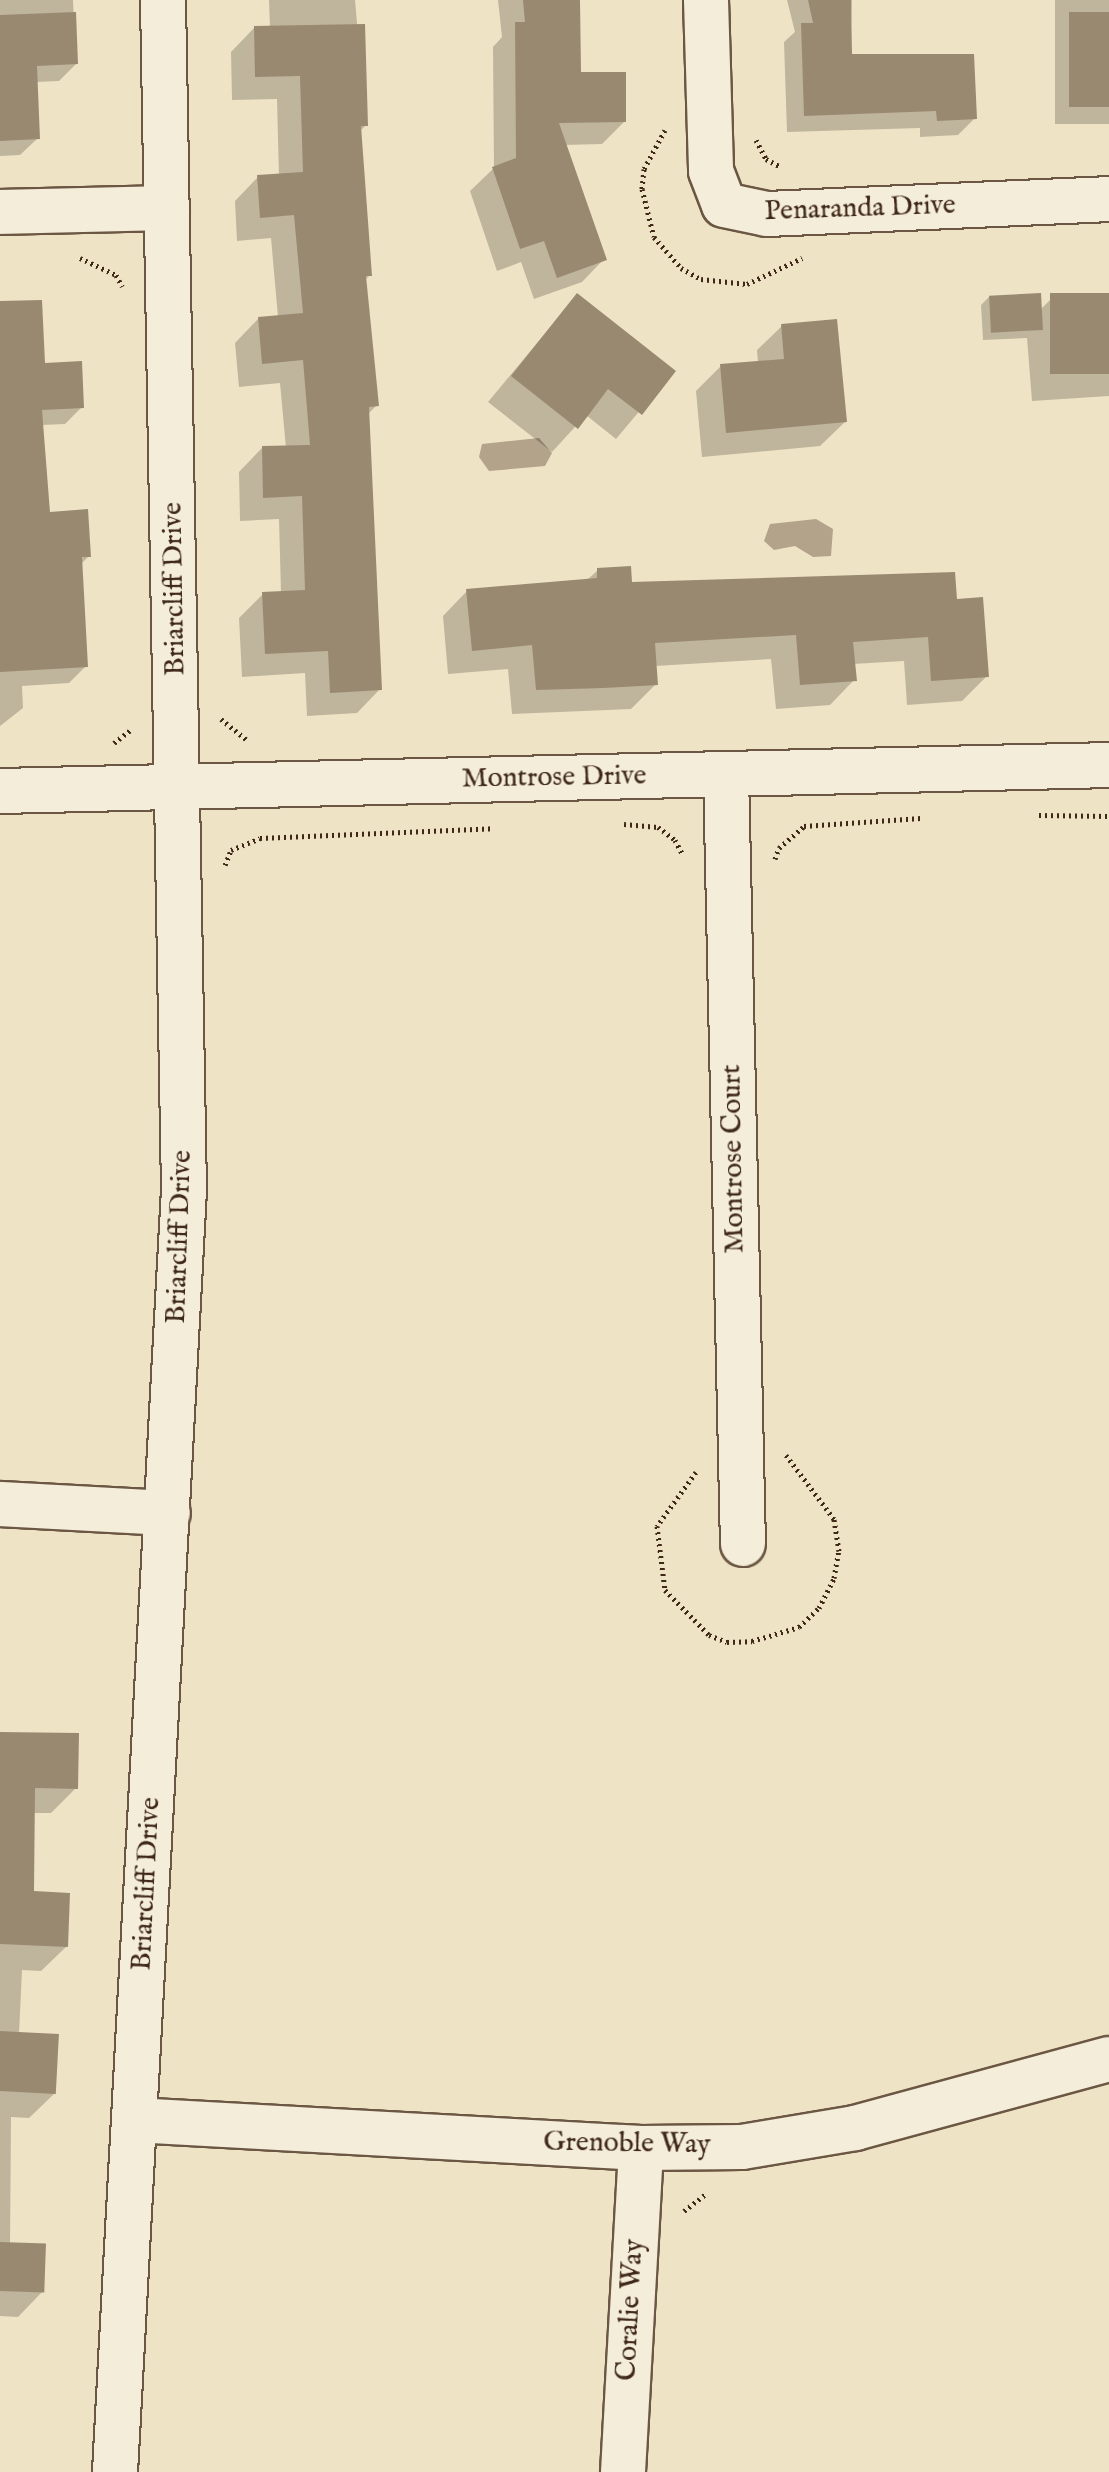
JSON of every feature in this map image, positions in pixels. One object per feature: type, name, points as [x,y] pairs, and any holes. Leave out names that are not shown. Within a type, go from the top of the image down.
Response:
[{"type":"street","name":"Briarcliff Drive","points":[[115,2472],[184,1191],[163,0]]},
{"type":"street","name":"Penaranda Drive","points":[[706,0],[711,171],[724,205],[767,214],[1109,199]]},
{"type":"street","points":[[0,212],[167,208]]},
{"type":"street","name":"Montrose Drive","points":[[0,791],[1109,765]]},
{"type":"street","name":"Montrose Court","points":[[726,774],[743,1544]]},
{"type":"street","points":[[0,1504],[168,1513]]},
{"type":"street","name":"Grenoble Way","points":[[134,2120],[641,2148],[742,2147],[855,2128],[1109,2059]]},
{"type":"street","name":"Coralie Way","points":[[623,2472],[641,2148]]},
{"type":"path","points":[[753,126],[766,159],[790,169]]},
{"type":"path","points":[[72,256],[93,260],[116,275],[127,295]]},
{"type":"path","points":[[1027,815],[1109,816]]},
{"type":"path","points":[[774,862],[779,848],[804,826],[925,818]]},
{"type":"path","points":[[608,824],[658,827],[675,840],[689,866]]},
{"type":"path","points":[[222,875],[231,850],[260,838],[506,827]]},
{"type":"path","points":[[697,1467],[657,1526],[665,1590],[709,1635],[727,1642],[752,1641],[799,1627],[819,1608],[834,1578],[839,1551],[834,1519],[783,1450]]},
{"type":"path","points":[[677,2219],[689,2203],[709,2192]]},
{"type":"shaded area","points":[[539,438],[552,453],[545,466],[489,471],[479,457],[482,444]]},
{"type":"shaded area","points":[[816,519],[833,529],[831,556],[813,557],[795,546],[774,550],[764,541],[770,524]]},
{"type":"building","points":[[523,0],[580,0],[581,72],[626,72],[626,122],[559,123],[607,260],[557,278],[544,241],[520,249],[492,167],[516,158],[515,22],[525,22]]},
{"type":"building","points":[[808,0],[851,0],[852,54],[974,54],[977,119],[937,121],[936,111],[804,116],[801,23],[813,23]]},
{"type":"building","points":[[76,12],[78,64],[37,66],[40,139],[0,141],[0,15]]},
{"type":"building","points":[[1069,12],[1109,12],[1109,107],[1069,107]]},
{"type":"building","points":[[365,24],[368,126],[361,126],[372,276],[366,276],[379,406],[369,407],[382,690],[330,693],[328,651],[265,654],[262,592],[305,590],[302,496],[263,498],[262,446],[310,445],[303,360],[262,364],[258,317],[303,313],[294,215],[260,218],[257,175],[303,172],[300,76],[255,77],[254,26]]},
{"type":"building","points":[[577,293],[676,371],[642,415],[608,389],[578,429],[511,376]]},
{"type":"building","points":[[1041,293],[1043,330],[991,333],[989,296]]},
{"type":"building","points":[[1050,293],[1109,293],[1109,374],[1050,374]]},
{"type":"building","points":[[42,300],[45,363],[82,361],[84,408],[42,410],[50,512],[88,509],[91,557],[82,557],[88,667],[0,672],[0,301]]},
{"type":"building","points":[[837,319],[847,422],[726,433],[720,364],[784,359],[781,324]]},
{"type":"building","points":[[631,566],[632,582],[955,572],[957,599],[983,597],[989,677],[931,681],[928,637],[853,642],[857,681],[800,685],[796,635],[655,643],[658,685],[604,688],[536,690],[532,645],[472,651],[466,589],[597,578],[597,568]]},
{"type":"building","points":[[0,1732],[79,1733],[78,1789],[35,1788],[34,1891],[70,1893],[68,1947],[0,1944]]},
{"type":"building","points":[[0,2031],[59,2034],[56,2094],[0,2091]]},
{"type":"building","points":[[0,2242],[46,2244],[44,2293],[0,2291]]}]
